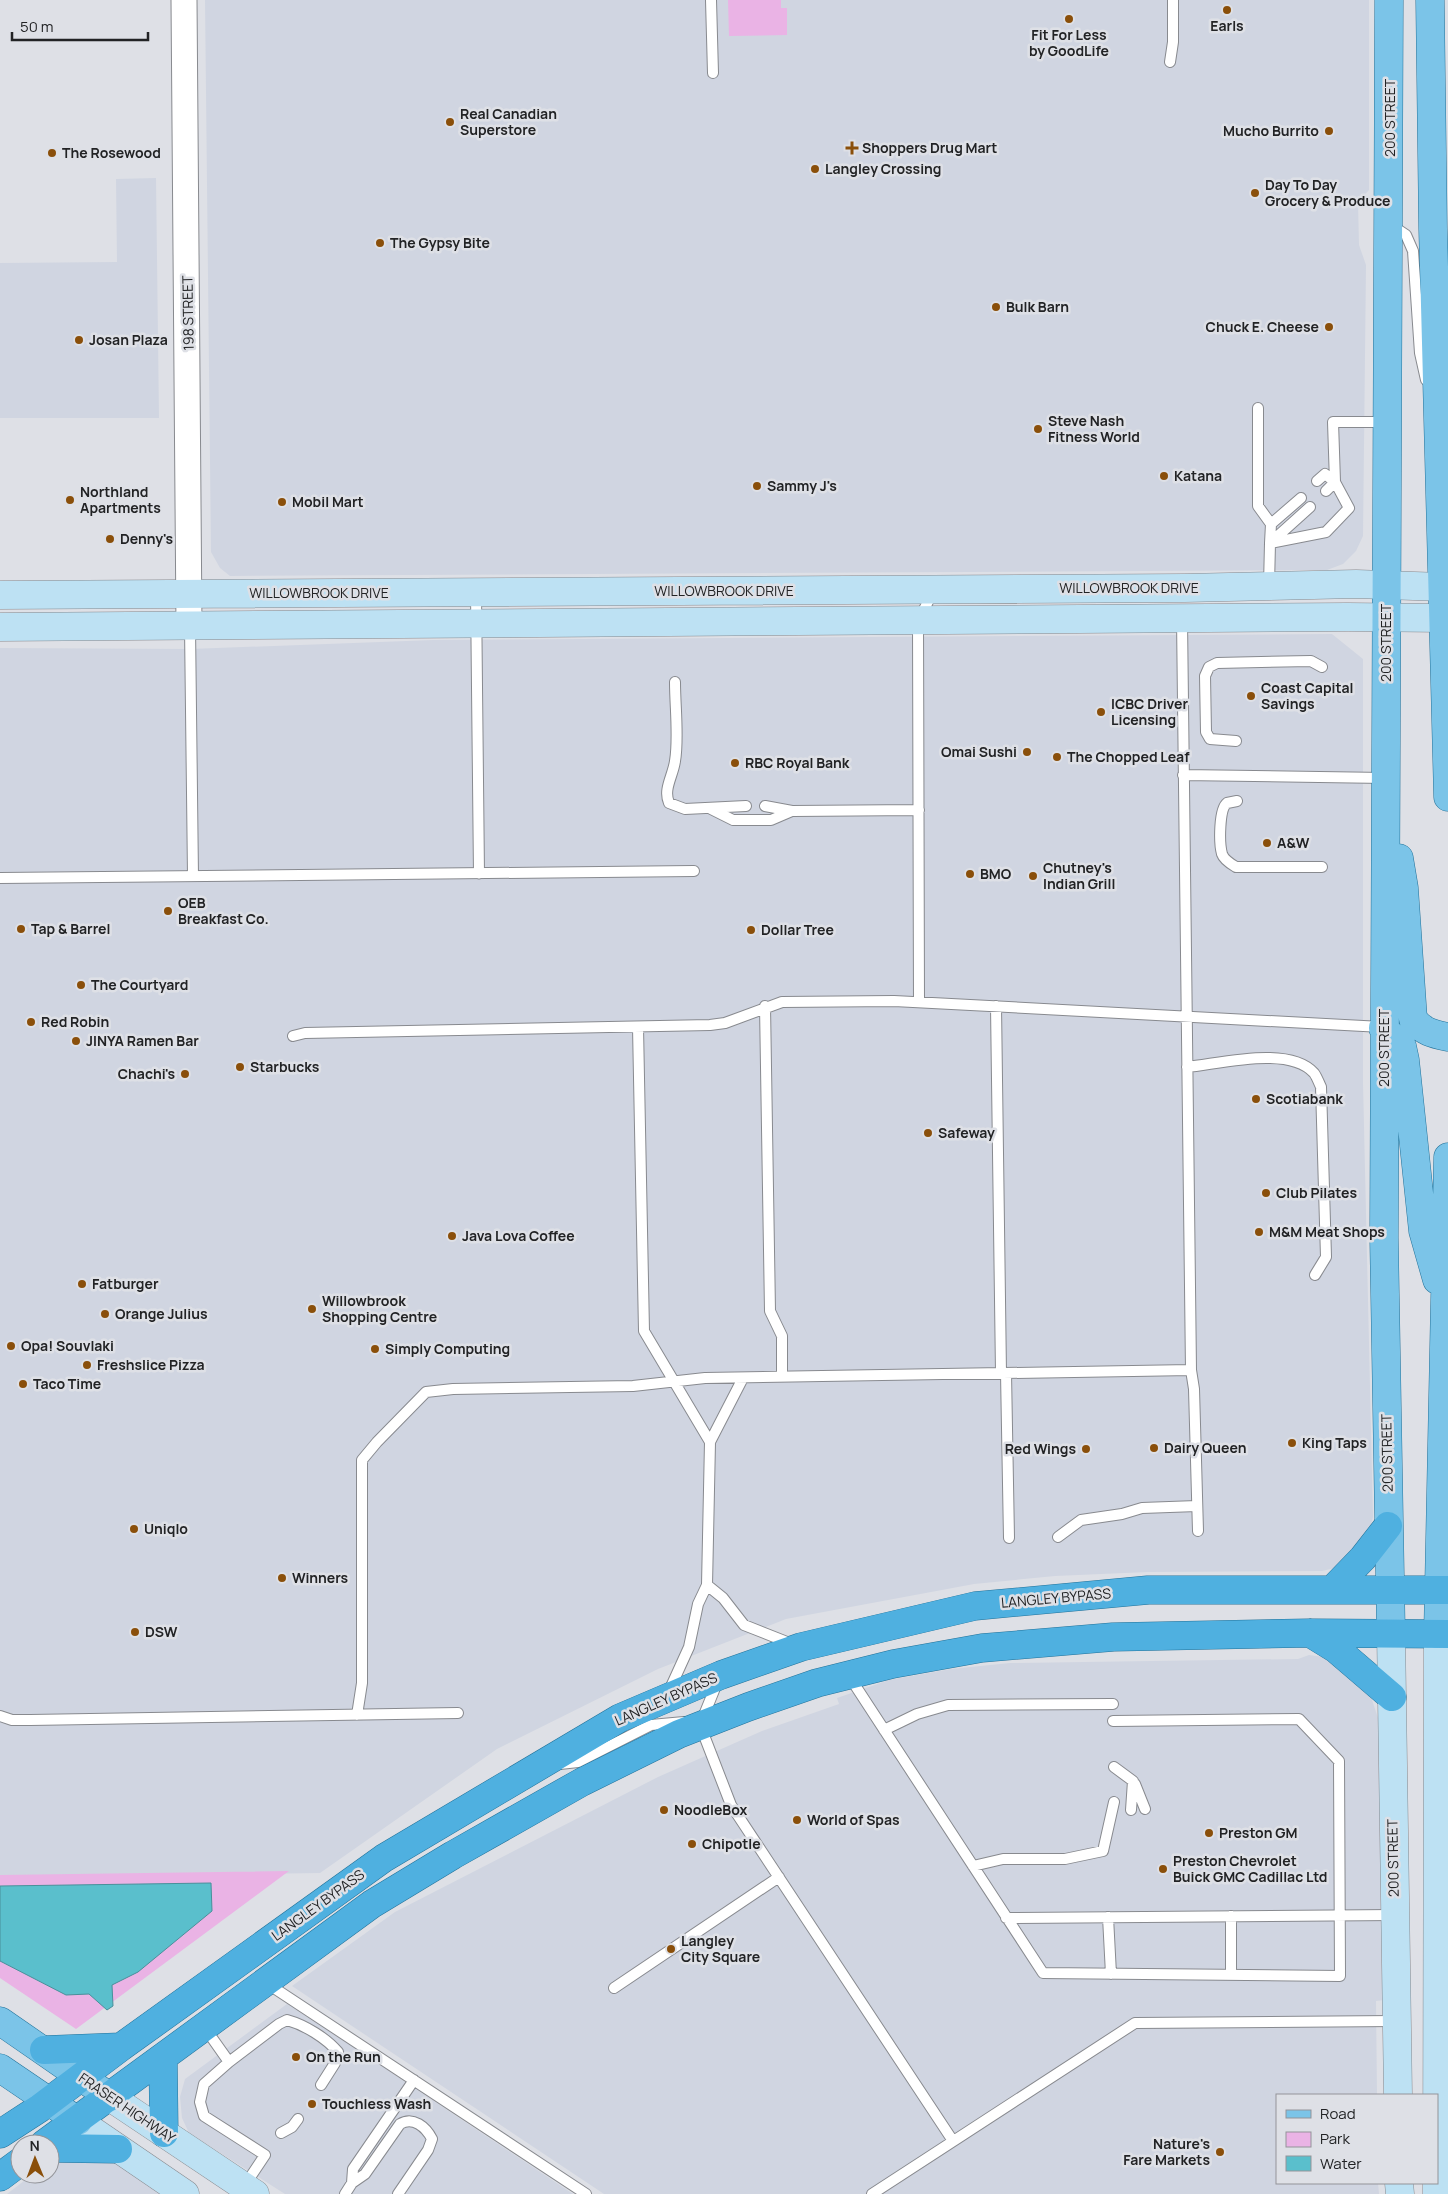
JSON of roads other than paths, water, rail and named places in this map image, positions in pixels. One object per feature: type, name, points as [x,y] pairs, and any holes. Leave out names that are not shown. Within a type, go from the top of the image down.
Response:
[{"type":"highway","points":[[1332,1590],[1363,1558],[1388,1526]]},
{"type":"highway","name":"LANGLEY BYPASS","points":[[0,2134],[81,2078],[121,2047],[384,1858],[620,1718],[666,1696],[721,1675],[801,1647],[984,1605],[1148,1590],[1443,1590]]},
{"type":"highway","points":[[1310,1633],[1336,1649],[1392,1697]]},
{"type":"highway","points":[[59,2134],[372,1904],[453,1855],[582,1782],[700,1725],[783,1695],[893,1664],[982,1648],[1061,1640],[1310,1633],[1443,1634]]},
{"type":"highway","points":[[44,2050],[121,2047]]},
{"type":"highway","points":[[163,2057],[164,2132]]},
{"type":"highway","points":[[60,2148],[118,2149]]},
{"type":"main road","name":"200 STREET","points":[[1389,0],[1384,1238],[1392,1697],[1395,2020],[1398,2094]]},
{"type":"main road","points":[[1430,0],[1433,219],[1440,442],[1445,521],[1448,797]]},
{"type":"main road","name":"WILLOWBROOK DRIVE","points":[[0,595],[1386,585],[1446,587]]},
{"type":"main road","points":[[0,627],[1182,618],[1446,618]]},
{"type":"main road","points":[[1386,778],[1404,888],[1413,1019],[1420,1028],[1430,1034],[1448,1038]]},
{"type":"main road","points":[[1384,1028],[1402,1046],[1422,1231],[1444,1307]]},
{"type":"main road","points":[[1438,2147],[1443,1913],[1444,1307],[1448,1157]]},
{"type":"main road","name":"FRASER HIGHWAY","points":[[0,2021],[44,2050],[81,2078],[250,2190]]},
{"type":"main road","points":[[0,2068],[185,2194]]},
{"type":"street","name":"198 STREET","points":[[184,0],[190,423],[190,626]]},
{"type":"lane","points":[[711,0],[713,73]]},
{"type":"lane","points":[[1170,62],[1173,42],[1173,0]]},
{"type":"lane","points":[[1389,224],[1406,235],[1413,250],[1420,353],[1440,442]]},
{"type":"lane","points":[[1258,408],[1258,506],[1271,524],[1269,586]]},
{"type":"lane","points":[[1335,482],[1333,422],[1388,422]]},
{"type":"lane","points":[[1270,543],[1326,532],[1349,508],[1335,482],[1325,474],[1316,481]]},
{"type":"lane","points":[[1326,490],[1335,482]]},
{"type":"lane","points":[[1271,524],[1302,498]]},
{"type":"lane","points":[[1270,543],[1310,507]]},
{"type":"lane","points":[[919,1002],[918,621],[935,589]]},
{"type":"lane","points":[[476,593],[479,874]]},
{"type":"lane","points":[[1182,618],[1191,1370],[1194,1389],[1198,1531]]},
{"type":"lane","points":[[190,626],[193,876]]},
{"type":"lane","points":[[1236,741],[1216,741],[1210,739],[1206,732],[1205,676],[1209,667],[1217,663],[1311,661],[1322,667]]},
{"type":"lane","points":[[675,682],[676,760],[667,797],[669,803],[676,808],[710,809],[746,806]]},
{"type":"lane","points":[[1184,775],[1386,778]]},
{"type":"lane","points":[[1237,801],[1227,803],[1221,812],[1222,854],[1228,863],[1236,867],[1322,867]]},
{"type":"lane","points":[[765,806],[792,811],[919,810]]},
{"type":"lane","points":[[710,809],[733,820],[771,820],[792,811]]},
{"type":"lane","points":[[0,878],[694,871]]},
{"type":"lane","points":[[293,1036],[305,1033],[710,1025],[724,1023],[765,1006],[798,1001],[919,1002],[1384,1028]]},
{"type":"lane","points":[[765,1006],[770,1310],[782,1336],[782,1376]]},
{"type":"lane","points":[[996,1006],[1009,1538]]},
{"type":"lane","points":[[638,1027],[642,1313],[644,1331],[710,1442]]},
{"type":"lane","points":[[1187,1068],[1234,1059],[1284,1059],[1302,1065],[1314,1074],[1321,1087],[1326,1257],[1315,1275]]},
{"type":"lane","points":[[357,1715],[362,1683],[362,1460],[426,1392],[438,1389],[633,1386],[782,1376],[1191,1370]]},
{"type":"lane","points":[[666,1696],[689,1647],[698,1604],[707,1585],[710,1442],[743,1378]]},
{"type":"lane","points":[[1058,1537],[1081,1520],[1122,1514],[1142,1508],[1197,1506]]},
{"type":"lane","points":[[707,1585],[723,1598],[744,1625],[801,1647]]},
{"type":"lane","points":[[721,1675],[700,1725],[731,1805],[953,2141]]},
{"type":"lane","points":[[848,1676],[1043,1973],[1340,1976],[1340,1761],[1299,1719],[1113,1721]]},
{"type":"lane","points":[[884,1730],[917,1714],[948,1705],[1113,1704]]},
{"type":"lane","points":[[0,1716],[12,1720],[45,1720],[458,1713]]},
{"type":"lane","points":[[542,1766],[578,1762],[651,1726],[684,1722],[700,1725]]},
{"type":"lane","points":[[1114,1767],[1133,1781],[1145,1810]]},
{"type":"lane","points":[[1131,1810],[1133,1781]]},
{"type":"lane","points":[[973,1866],[1002,1859],[1065,1859],[1102,1851],[1114,1802]]},
{"type":"lane","points":[[614,1988],[779,1877]]},
{"type":"lane","points":[[1006,1918],[1108,1917],[1135,1914],[1231,1916],[1394,1915]]},
{"type":"lane","points":[[1231,1916],[1231,1975]]},
{"type":"lane","points":[[1108,1917],[1111,1974]]},
{"type":"lane","points":[[266,1982],[586,2194]]},
{"type":"lane","points":[[250,2190],[265,2155],[204,2116],[200,2102],[204,2084],[278,2024],[287,2020],[304,2027],[332,2045],[338,2052],[335,2063],[321,2084]]},
{"type":"lane","points":[[872,2194],[1135,2023],[1395,2020]]},
{"type":"lane","points":[[204,2027],[229,2062]]},
{"type":"lane","points":[[352,2183],[353,2169],[414,2080]]},
{"type":"lane","points":[[281,2133],[292,2127],[298,2119]]},
{"type":"lane","points":[[345,2194],[352,2183],[365,2174],[400,2124],[406,2120],[413,2121],[428,2132],[432,2139],[428,2150],[398,2194]]},
{"type":"water","points":[[211,1883],[212,1911],[138,1972],[112,1985],[113,2006],[107,2010],[89,1994],[66,1995],[0,1961],[0,1886]]},
{"type":"place","name":"Earls","points":[[1227,10]]},
{"type":"place","name":"Fit For Less by GoodLife","points":[[1069,19]]},
{"type":"place","name":"Real Canadian Superstore","points":[[450,122]]},
{"type":"place","name":"Mucho Burrito","points":[[1329,131]]},
{"type":"place","name":"Shoppers Drug Mart","points":[[852,148]]},
{"type":"place","name":"The Rosewood","points":[[52,153]]},
{"type":"place","name":"Langley Crossing","points":[[815,169]]},
{"type":"place","name":"Day To Day Grocery & Produce","points":[[1255,193]]},
{"type":"place","name":"The Gypsy Bite","points":[[380,243]]},
{"type":"place","name":"Bulk Barn","points":[[996,307]]},
{"type":"place","name":"Chuck E. Cheese","points":[[1329,327]]},
{"type":"place","name":"Josan Plaza","points":[[79,340]]},
{"type":"place","name":"Steve Nash Fitness World","points":[[1038,429]]},
{"type":"place","name":"Katana","points":[[1164,476]]},
{"type":"place","name":"Sammy J's","points":[[757,486]]},
{"type":"place","name":"Northland Apartments","points":[[70,500]]},
{"type":"place","name":"Mobil Mart","points":[[282,502]]},
{"type":"place","name":"Denny's","points":[[110,539]]},
{"type":"place","name":"Coast Capital Savings","points":[[1251,696]]},
{"type":"place","name":"ICBC Driver Licensing","points":[[1101,712]]},
{"type":"place","name":"Omai Sushi","points":[[1027,752]]},
{"type":"place","name":"The Chopped Leaf","points":[[1057,757]]},
{"type":"place","name":"RBC Royal Bank","points":[[735,763]]},
{"type":"place","name":"A&W","points":[[1267,843]]},
{"type":"place","name":"BMO","points":[[970,874]]},
{"type":"place","name":"Chutney's Indian Grill","points":[[1033,876]]},
{"type":"place","name":"OEB Breakfast Co.","points":[[168,911]]},
{"type":"place","name":"Tap & Barrel","points":[[21,929]]},
{"type":"place","name":"Dollar Tree","points":[[751,930]]},
{"type":"place","name":"The Courtyard","points":[[81,985]]},
{"type":"place","name":"Red Robin","points":[[31,1022]]},
{"type":"place","name":"JINYA Ramen Bar","points":[[76,1041]]},
{"type":"place","name":"Starbucks","points":[[240,1067]]},
{"type":"place","name":"Chachi's","points":[[185,1074]]},
{"type":"place","name":"Scotiabank","points":[[1256,1099]]},
{"type":"place","name":"Safeway","points":[[928,1133]]},
{"type":"place","name":"Club Pilates","points":[[1266,1193]]},
{"type":"place","name":"M&M Meat Shops","points":[[1259,1232]]},
{"type":"place","name":"Java Lova Coffee","points":[[452,1236]]},
{"type":"place","name":"Fatburger","points":[[82,1284]]},
{"type":"place","name":"Willowbrook Shopping Centre","points":[[312,1309]]},
{"type":"place","name":"Orange Julius","points":[[105,1314]]},
{"type":"place","name":"Opa! Souvlaki","points":[[11,1346]]},
{"type":"place","name":"Simply Computing","points":[[375,1349]]},
{"type":"place","name":"Freshslice Pizza","points":[[87,1365]]},
{"type":"place","name":"Taco Time","points":[[23,1384]]},
{"type":"place","name":"King Taps","points":[[1292,1443]]},
{"type":"place","name":"Dairy Queen","points":[[1154,1448]]},
{"type":"place","name":"Red Wings","points":[[1086,1449]]},
{"type":"place","name":"Uniqlo","points":[[134,1529]]},
{"type":"place","name":"Winners","points":[[282,1578]]},
{"type":"place","name":"DSW","points":[[135,1632]]},
{"type":"place","name":"NoodleBox","points":[[664,1810]]},
{"type":"place","name":"World of Spas","points":[[797,1820]]},
{"type":"place","name":"Preston GM","points":[[1209,1833]]},
{"type":"place","name":"Chipotle","points":[[692,1844]]},
{"type":"place","name":"Preston Chevrolet Buick GMC Cadillac Ltd","points":[[1163,1869]]},
{"type":"place","name":"Langley City Square","points":[[671,1949]]},
{"type":"place","name":"On the Run","points":[[296,2057]]},
{"type":"place","name":"Touchless Wash","points":[[312,2104]]},
{"type":"place","name":"Nature's Fare Markets","points":[[1220,2152]]}]
